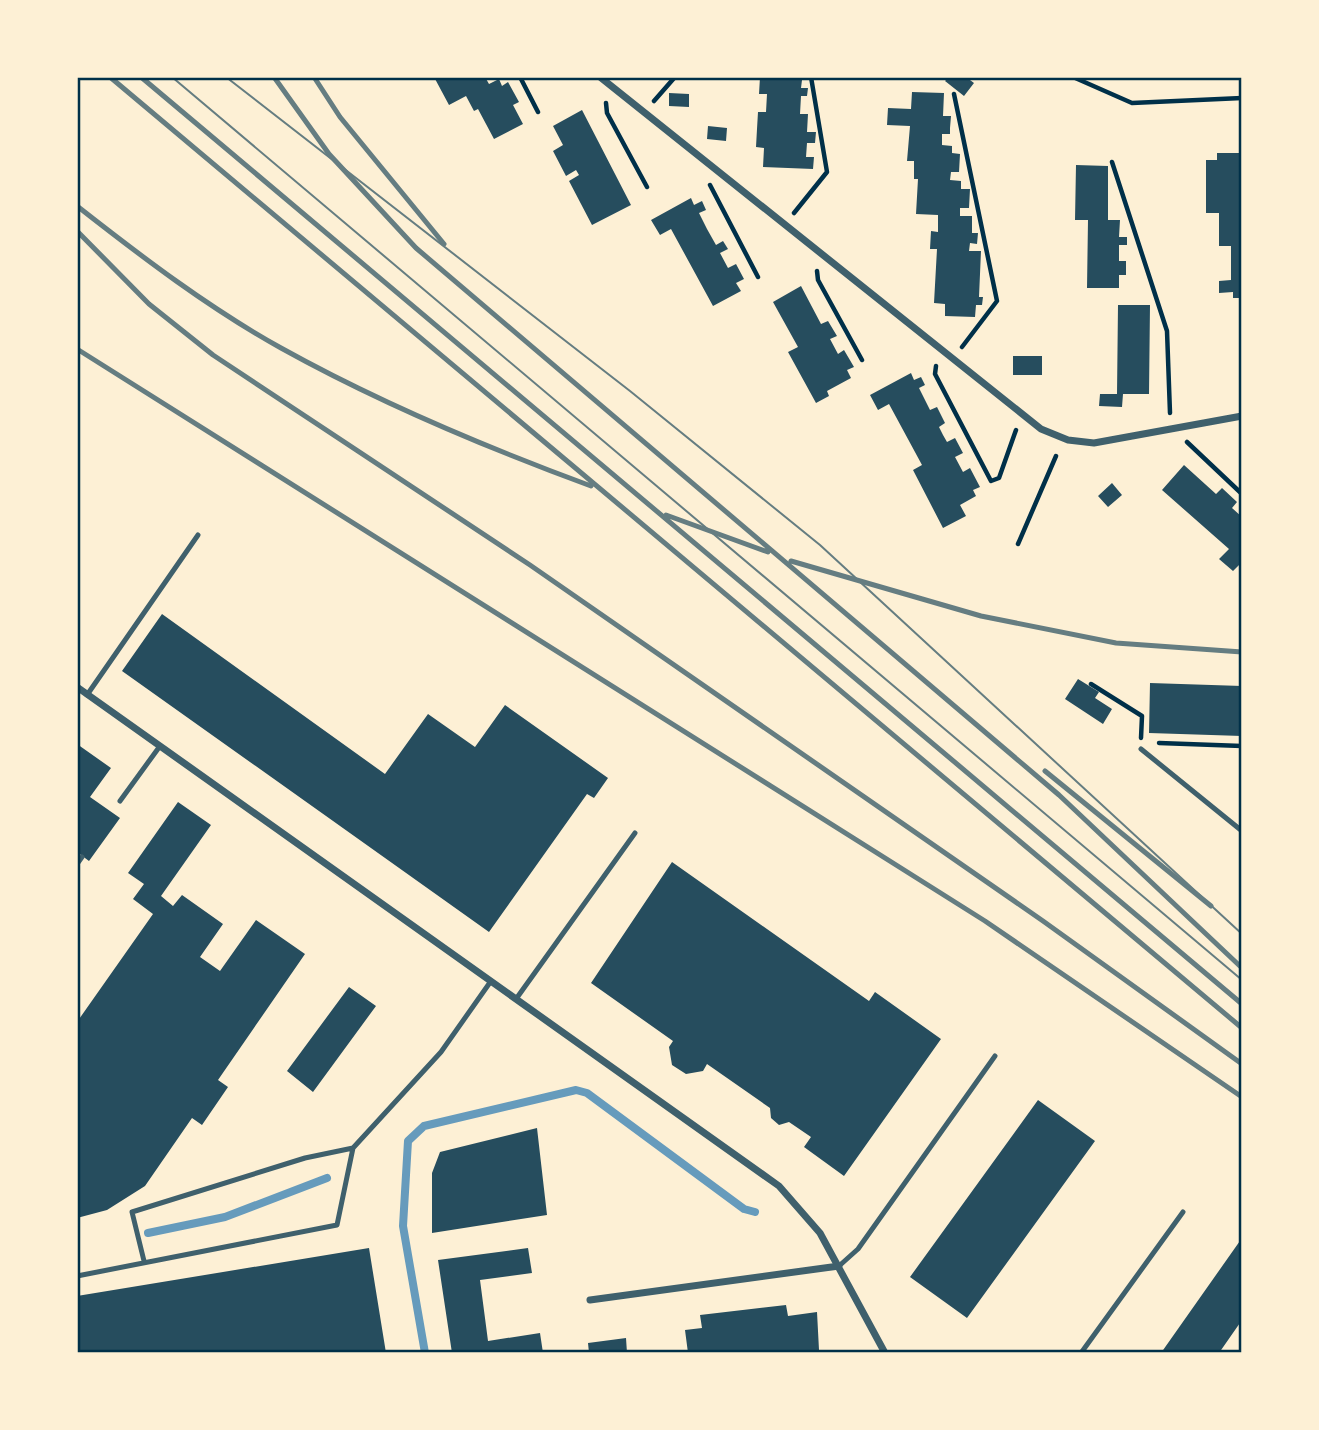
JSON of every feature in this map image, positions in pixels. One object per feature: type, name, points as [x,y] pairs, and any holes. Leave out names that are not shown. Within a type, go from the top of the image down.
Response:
[{"type":"street","points":[[600,77],[1041,429],[1068,440],[1094,443],[1242,416]]},
{"type":"street","points":[[77,687],[779,1186],[801,1209],[839,1266],[885,1353]]},
{"type":"street","points":[[590,1300],[839,1266]]},
{"type":"lane","points":[[87,695],[198,535]]},
{"type":"lane","points":[[120,801],[160,746]]},
{"type":"lane","points":[[1141,746],[1242,831]]},
{"type":"lane","points":[[516,999],[635,832]]},
{"type":"lane","points":[[77,864],[82,858]]},
{"type":"lane","points":[[77,1276],[337,1225],[353,1148],[441,1052],[491,981]]},
{"type":"lane","points":[[839,1266],[858,1249],[995,1056]]},
{"type":"lane","points":[[144,1261],[132,1212],[305,1158],[353,1148]]},
{"type":"lane","points":[[1081,1353],[1183,1212]]},
{"type":"path","points":[[520,77],[538,112]]},
{"type":"path","points":[[654,101],[675,77]]},
{"type":"path","points":[[794,213],[827,172],[811,77]]},
{"type":"path","points":[[1073,77],[1132,103],[1242,98]]},
{"type":"path","points":[[954,93],[998,301],[961,347]]},
{"type":"path","points":[[606,102],[607,113],[647,187]]},
{"type":"path","points":[[1112,162],[1167,331],[1170,414]]},
{"type":"path","points":[[710,183],[712,193],[758,277]]},
{"type":"path","points":[[817,270],[818,281],[862,360]]},
{"type":"path","points":[[936,366],[935,374],[991,481],[999,478],[1016,430]]},
{"type":"path","points":[[1186,441],[1242,494]]},
{"type":"path","points":[[1017,544],[1056,457]]},
{"type":"path","points":[[1091,684],[1142,716],[1141,746],[1242,746]]},
{"type":"building","points":[[434,77],[485,77],[489,84],[499,79],[502,86],[508,82],[519,102],[513,105],[523,124],[494,139],[478,109],[474,111],[466,96],[449,105]]},
{"type":"building","points":[[760,77],[792,77],[802,80],[801,88],[808,88],[807,96],[801,96],[800,114],[808,114],[807,132],[816,132],[815,143],[807,143],[806,157],[814,157],[813,169],[763,167],[764,148],[756,147],[758,112],[766,112],[767,94],[759,94]]},
{"type":"building","points":[[949,77],[966,77],[974,83],[964,96],[945,81]]},
{"type":"building","points":[[912,92],[944,93],[943,116],[951,116],[950,134],[942,134],[942,145],[952,146],[952,153],[960,154],[959,172],[951,172],[950,180],[961,181],[961,189],[970,189],[969,208],[960,208],[960,216],[972,216],[972,233],[978,233],[977,244],[970,243],[969,251],[981,251],[979,297],[983,297],[982,305],[976,305],[975,317],[945,316],[945,304],[934,303],[937,249],[930,249],[931,231],[938,232],[938,215],[916,214],[918,179],[914,179],[914,161],[907,161],[910,126],[887,125],[888,108],[911,109]]},
{"type":"building","points":[[669,93],[689,94],[689,107],[669,106]]},
{"type":"building","points":[[582,110],[631,205],[592,225],[569,181],[579,175],[576,170],[566,176],[553,151],[563,145],[553,126]]},
{"type":"building","points":[[708,126],[727,128],[726,141],[707,139]]},
{"type":"building","points":[[1217,153],[1239,153],[1242,298],[1233,298],[1233,292],[1219,293],[1219,281],[1231,280],[1231,246],[1219,246],[1219,213],[1206,213],[1206,160],[1217,160]]},
{"type":"building","points":[[1076,165],[1108,166],[1108,220],[1120,220],[1119,237],[1127,237],[1127,245],[1119,245],[1119,261],[1126,261],[1126,275],[1119,275],[1119,288],[1087,288],[1088,220],[1075,220]]},
{"type":"building","points":[[691,198],[694,205],[702,201],[706,210],[699,213],[716,245],[723,241],[728,249],[720,253],[728,268],[736,264],[744,279],[736,283],[741,291],[713,306],[671,229],[660,235],[651,220]]},
{"type":"building","points":[[801,286],[821,324],[828,321],[837,336],[830,339],[838,354],[844,350],[854,367],[847,370],[851,378],[827,391],[829,396],[816,403],[788,352],[798,347],[773,302]]},
{"type":"building","points":[[1118,305],[1150,305],[1149,394],[1123,394],[1122,407],[1099,406],[1100,394],[1117,394]]},
{"type":"building","points":[[1013,356],[1042,356],[1042,375],[1013,375]]},
{"type":"building","points":[[911,373],[914,380],[921,377],[925,385],[919,388],[930,410],[937,407],[945,423],[939,427],[947,442],[955,438],[963,453],[955,457],[963,472],[970,468],[980,487],[973,490],[976,496],[960,505],[966,516],[943,528],[913,470],[922,465],[889,404],[878,410],[870,395]]},
{"type":"building","points":[[1184,465],[1216,494],[1222,488],[1237,502],[1232,508],[1242,517],[1242,562],[1233,571],[1219,559],[1229,549],[1162,490]]},
{"type":"building","points":[[1112,483],[1122,495],[1108,507],[1098,496]]},
{"type":"building","points":[[162,614],[385,774],[428,714],[475,747],[505,705],[608,778],[594,798],[587,794],[489,932],[122,671]]},
{"type":"building","points":[[1078,679],[1099,692],[1095,698],[1112,709],[1103,724],[1065,699]]},
{"type":"building","points":[[1150,683],[1242,686],[1242,736],[1149,733]]},
{"type":"building","points":[[77,744],[111,768],[90,797],[120,818],[89,861],[77,852]]},
{"type":"building","points":[[178,802],[211,825],[161,896],[173,906],[182,895],[223,924],[200,957],[220,971],[256,920],[305,954],[218,1080],[228,1087],[202,1125],[192,1118],[145,1186],[107,1210],[77,1218],[77,1022],[153,914],[133,899],[144,884],[128,873]]},
{"type":"building","points":[[672,862],[869,1001],[875,992],[941,1039],[844,1176],[804,1147],[811,1137],[789,1122],[779,1125],[771,1118],[770,1108],[707,1064],[703,1071],[686,1074],[672,1065],[669,1047],[673,1041],[591,983]]},
{"type":"building","points":[[349,987],[376,1006],[313,1092],[287,1071]]},
{"type":"building","points":[[1038,1100],[1095,1141],[967,1318],[910,1277]]},
{"type":"building","points":[[537,1128],[547,1215],[432,1233],[432,1173],[440,1152]]},
{"type":"building","points":[[1242,1238],[1242,1320],[1219,1353],[1161,1353]]},
{"type":"building","points":[[369,1248],[386,1353],[77,1353],[77,1296]]},
{"type":"building","points":[[528,1248],[532,1273],[480,1280],[488,1341],[540,1333],[543,1353],[452,1353],[438,1260]]},
{"type":"building","points":[[786,1305],[788,1316],[817,1312],[819,1350],[826,1350],[826,1353],[688,1353],[685,1330],[702,1328],[700,1315]]},
{"type":"building","points":[[626,1338],[627,1353],[589,1353],[588,1343]]},
{"type":"waterway","points":[[425,1353],[403,1226],[408,1141],[424,1126],[576,1090],[587,1093],[744,1209],[755,1212]]},
{"type":"waterway","points":[[148,1233],[225,1217],[327,1178]]},
{"type":"tram line","points":[[172,77],[1242,980]]},
{"type":"tram line","points":[[226,77],[630,391],[820,545],[1242,934]]},
{"type":"railway","points":[[110,77],[1242,1028]]},
{"type":"railway","points":[[141,77],[1242,1004]]},
{"type":"railway","points":[[274,77],[329,154],[416,248],[1059,795],[1242,968]]},
{"type":"railway","points":[[314,77],[340,117],[444,244]]},
{"type":"railway","points":[[77,206],[202,299],[281,348],[433,423],[591,486]]},
{"type":"railway","points":[[77,231],[149,304],[213,355],[530,565],[1043,921],[1242,1064]]},
{"type":"railway","points":[[77,349],[985,921],[1242,1097]]},
{"type":"railway","points":[[666,515],[768,552]]},
{"type":"railway","points":[[791,561],[981,616],[1116,643],[1242,652]]},
{"type":"railway","points":[[1045,771],[1211,906]]}]
